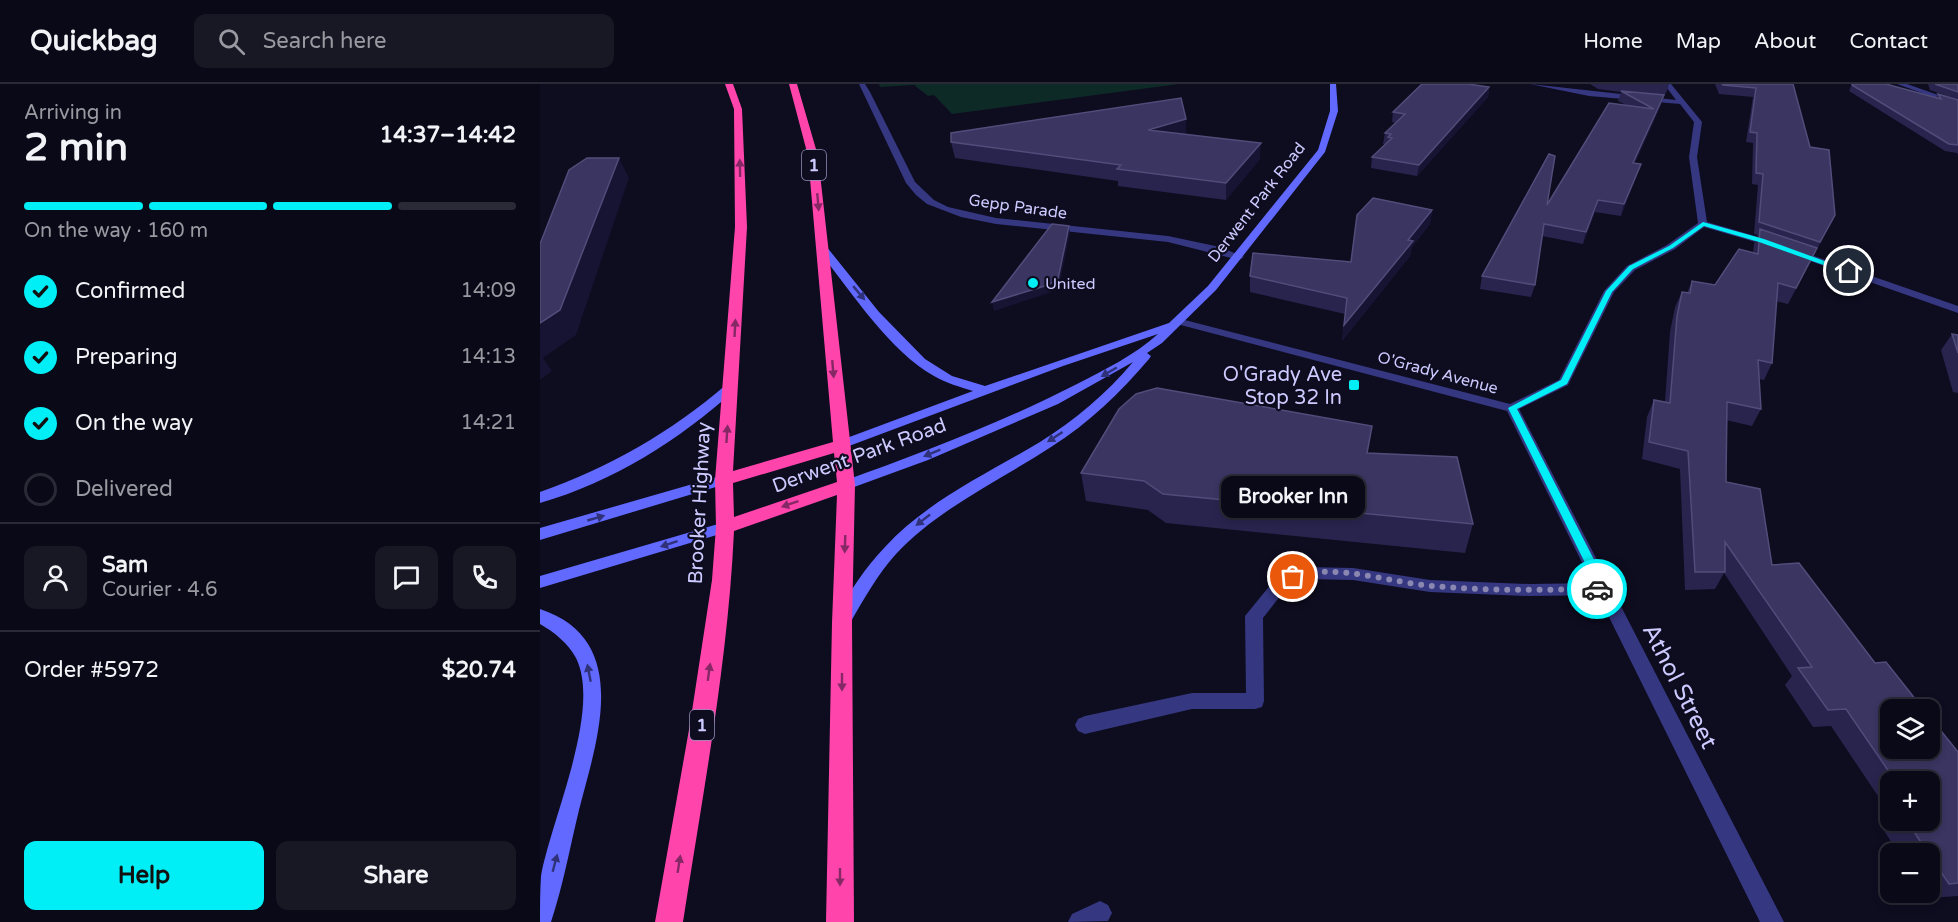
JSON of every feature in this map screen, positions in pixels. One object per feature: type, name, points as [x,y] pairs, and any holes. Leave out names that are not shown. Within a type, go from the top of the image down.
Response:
[{"type":"highway","name":"Brooker Highway","points":[[669,922],[702,724],[722,579],[725,526],[724,480],[741,227],[738,109],[729,84]]},
{"type":"highway","name":"1","points":[[793,84],[813,156],[846,485],[842,623],[840,922]]},
{"type":"highway","name":"Derwent Park Road","points":[[724,480],[841,445]]},
{"type":"highway","name":"Derwent Park Road","points":[[725,526],[846,485]]},
{"type":"street","name":"Gepp Parade","points":[[862,84],[877,108],[908,177],[918,192],[927,200],[977,218],[1216,248],[1239,257]]},
{"type":"street","name":"Derwent Park Road","points":[[846,485],[934,453],[1053,401],[1115,369],[1158,340],[1212,288],[1239,257],[1322,150],[1334,111],[1333,84]]},
{"type":"street","points":[[1533,84],[1589,94],[1680,102]]},
{"type":"street","points":[[1667,84],[1698,122],[1693,157],[1703,224],[1762,241],[1958,310]]},
{"type":"street","points":[[1900,84],[1958,104]]},
{"type":"street","name":"O'Grady Avenue","points":[[1175,323],[1512,408],[1564,382],[1609,291],[1631,268],[1671,247],[1703,224]]},
{"type":"street","points":[[822,248],[892,332],[919,359],[944,377],[988,391]]},
{"type":"street","name":"Derwent Park Road","points":[[841,445],[1059,363],[1175,323]]},
{"type":"street","points":[[842,623],[874,570],[905,535],[940,508],[1080,421],[1122,384],[1158,340]]},
{"type":"street","points":[[540,498],[607,472],[662,443],[706,410],[731,387]]},
{"type":"street","name":"Athol Street","points":[[1512,408],[1772,922]]},
{"type":"street","name":"Derwent Park Road","points":[[540,534],[724,480]]},
{"type":"street","name":"Derwent Park Road","points":[[540,582],[725,526]]},
{"type":"street","points":[[1085,725],[1192,701],[1255,701],[1254,616],[1282,582],[1304,573],[1353,574],[1430,586],[1529,590],[1603,589]]},
{"type":"street","points":[[540,616],[563,627],[580,649],[589,667],[592,694],[588,739],[540,920]]},
{"type":"green space","points":[[879,84],[1179,84],[952,114],[934,95],[928,96],[914,85],[880,87]]},
{"type":"building","points":[[1422,84],[1468,84],[1489,87],[1419,165],[1372,157],[1392,138],[1388,137],[1391,134],[1385,133],[1405,114],[1393,112]]},
{"type":"building","points":[[1722,84],[1793,84],[1810,147],[1829,150],[1835,215],[1820,242],[1759,222],[1763,174],[1756,173],[1757,133],[1750,132],[1756,88]]},
{"type":"building","points":[[1852,84],[1886,84],[1941,99],[1938,94],[1958,100],[1958,145],[1949,144]]},
{"type":"building","points":[[1935,84],[1958,84],[1958,92]]},
{"type":"building","points":[[1621,91],[1664,95],[1633,163],[1641,164],[1624,204],[1598,200],[1586,232],[1544,224],[1535,285],[1482,276],[1549,154],[1555,156],[1547,205],[1609,103],[1654,109]]},
{"type":"building","points":[[1181,98],[1186,119],[1148,130],[1261,143],[1226,183],[1117,169],[1121,165],[951,142],[951,133]]},
{"type":"building","points":[[587,158],[619,158],[560,310],[540,323],[540,244],[569,170]]},
{"type":"building","points":[[1373,198],[1432,210],[1408,240],[1413,241],[1344,325],[1347,298],[1250,276],[1253,253],[1351,262],[1357,215]]},
{"type":"building","points":[[1052,224],[1069,226],[1058,279],[1048,285],[992,302]]},
{"type":"building","points":[[1760,229],[1817,248],[1796,288],[1778,283],[1772,363],[1758,360],[1761,409],[1727,402],[1726,482],[1760,489],[1772,565],[1799,563],[1875,663],[1886,662],[1915,699],[1880,699],[1880,759],[1846,709],[1828,710],[1798,668],[1812,667],[1725,542],[1725,572],[1695,572],[1688,451],[1649,442],[1654,400],[1670,403],[1677,316],[1682,292],[1690,293],[1692,281],[1715,285],[1739,249],[1758,254]]},
{"type":"building","points":[[1952,334],[1958,335],[1958,353]]},
{"type":"building","points":[[1157,388],[1372,426],[1367,453],[1457,457],[1473,524],[1163,494],[1144,481],[1081,473],[1119,409],[1136,394]]},
{"type":"building","points":[[1940,730],[1958,752],[1958,883],[1949,884],[1940,871],[1940,843],[1921,843],[1913,831],[1940,831],[1940,771],[1888,771],[1880,759],[1940,759]]},
{"type":"way so far","points":[[1293,577],[1304,573],[1353,574],[1391,578],[1430,586],[1529,590],[1597,589]]},
{"type":"place","name":"United","points":[[1033,283]]},
{"type":"place","name":"O'Grady Ave Stop 32 In","points":[[1354,385]]},
{"type":"place","name":"Brooker Inn","points":[[1293,577]]},
{"type":"route","points":[[1597,589],[1603,589],[1512,408],[1564,382],[1609,291],[1631,268],[1671,247],[1703,224],[1762,241],[1849,271]]}]
